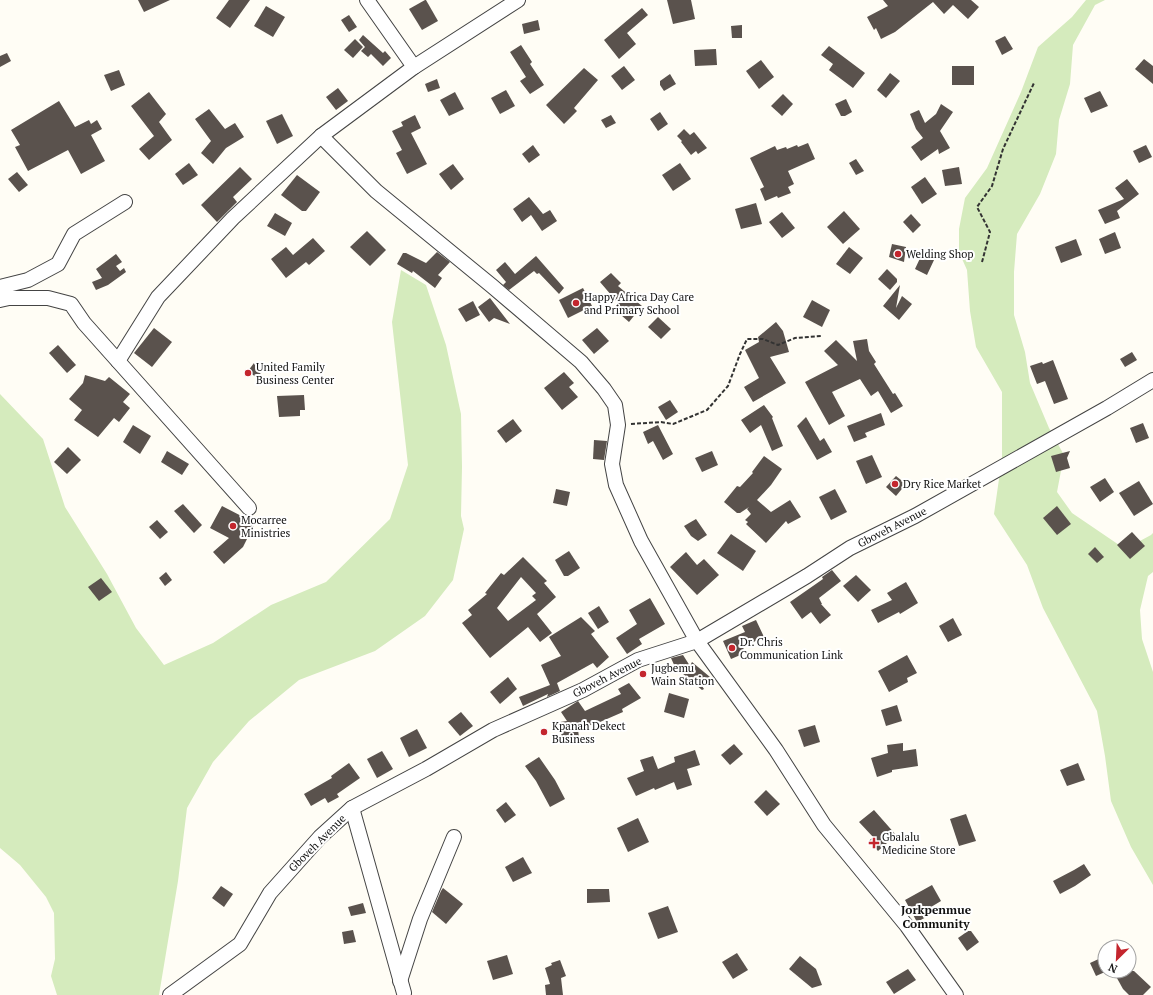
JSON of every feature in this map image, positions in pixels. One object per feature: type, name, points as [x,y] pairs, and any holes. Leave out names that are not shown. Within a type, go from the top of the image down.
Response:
[{"type":"street","points":[[367,0],[414,67]]},
{"type":"street","points":[[118,361],[158,297],[233,218],[321,136],[414,67],[518,0]]},
{"type":"street","points":[[321,136],[376,191],[492,286],[581,362],[604,389],[615,405],[618,425],[612,464],[616,485],[641,541],[697,641],[776,750],[824,825],[907,926],[956,995]]},
{"type":"street","points":[[2,294],[58,264],[74,234],[125,202]]},
{"type":"street","points":[[2,294],[48,298],[71,304],[84,323],[249,508]]},
{"type":"street","name":"Gboveh Avenue","points":[[170,995],[240,944],[270,893],[320,837],[352,808],[426,769],[493,730],[582,690],[638,660],[697,641],[801,580],[850,548],[915,516],[1107,408],[1153,380]]},
{"type":"street","points":[[352,808],[402,987],[420,919],[454,837]]},
{"type":"path","points":[[982,262],[990,232],[977,207],[992,186],[1003,149],[1034,83]]},
{"type":"path","points":[[618,425],[661,422],[673,424],[707,410],[728,386],[747,339],[763,339],[778,345],[795,338],[821,336]]},
{"type":"green space","points":[[1086,0],[1105,0],[1095,5],[1073,45],[1070,84],[1059,120],[1056,154],[1040,194],[1017,234],[1014,272],[1014,315],[1025,352],[1030,383],[1049,428],[1064,455],[1057,492],[1072,513],[1125,549],[1153,533],[1153,572],[1148,576],[1140,610],[1142,639],[1153,672],[1153,885],[1131,847],[1111,801],[1097,711],[1043,608],[1027,565],[994,514],[1002,458],[1002,392],[976,347],[970,311],[967,270],[959,252],[959,229],[965,198],[987,168],[1021,92],[1038,47],[1072,17]]},
{"type":"green space","points":[[401,270],[426,285],[446,345],[461,414],[461,516],[464,529],[453,580],[425,616],[375,651],[299,680],[249,721],[213,762],[187,808],[178,881],[159,995],[57,995],[51,976],[55,959],[54,913],[46,897],[20,865],[0,848],[0,394],[43,439],[65,507],[107,574],[136,628],[164,665],[213,643],[271,605],[326,582],[390,519],[408,465],[392,322]]},
{"type":"building","points":[[138,0],[170,0],[144,12]]},
{"type":"building","points":[[229,0],[250,0],[230,28],[216,18]]},
{"type":"building","points":[[425,0],[438,21],[422,30],[409,9]]},
{"type":"building","points":[[667,0],[691,0],[695,19],[673,24]]},
{"type":"building","points":[[883,0],[971,0],[979,7],[968,19],[953,5],[944,14],[933,2],[895,32],[881,39],[876,28],[874,30],[867,17],[888,6]]},
{"type":"building","points":[[266,6],[285,17],[273,37],[254,26]]},
{"type":"building","points":[[642,8],[648,15],[627,33],[636,44],[619,59],[604,40]]},
{"type":"building","points":[[349,15],[357,27],[349,32],[341,20]]},
{"type":"building","points":[[538,20],[540,30],[524,34],[522,24]]},
{"type":"building","points":[[742,25],[742,38],[732,38],[731,26]]},
{"type":"building","points":[[363,35],[383,53],[385,51],[391,58],[383,66],[371,54],[368,57],[361,51],[365,47],[359,40]]},
{"type":"building","points":[[1005,36],[1013,49],[1002,55],[995,41]]},
{"type":"building","points":[[355,39],[363,47],[353,58],[344,50]]},
{"type":"building","points":[[521,45],[532,62],[530,64],[544,85],[530,94],[520,81],[526,77],[510,52]]},
{"type":"building","points":[[829,46],[865,73],[853,88],[829,70],[833,64],[821,55]]},
{"type":"building","points":[[716,49],[717,65],[695,66],[694,50]]},
{"type":"building","points":[[7,53],[11,61],[0,67],[0,56]]},
{"type":"building","points":[[1144,59],[1153,66],[1153,84],[1135,69]]},
{"type":"building","points":[[761,60],[774,77],[759,89],[746,71]]},
{"type":"building","points":[[624,66],[635,80],[622,90],[611,76]]},
{"type":"building","points":[[952,66],[974,66],[974,85],[952,85]]},
{"type":"building","points":[[584,68],[598,80],[574,108],[577,111],[564,124],[546,105]]},
{"type":"building","points":[[119,70],[125,85],[111,91],[104,75]]},
{"type":"building","points":[[890,73],[900,81],[886,98],[877,90]]},
{"type":"building","points":[[670,74],[676,84],[664,91],[660,85],[660,81]]},
{"type":"building","points":[[437,79],[440,88],[428,92],[425,84]]},
{"type":"building","points":[[338,88],[348,101],[336,110],[326,97]]},
{"type":"building","points":[[506,90],[515,106],[500,114],[491,98]]},
{"type":"building","points":[[1100,91],[1108,106],[1091,113],[1084,98]]},
{"type":"building","points":[[149,92],[166,114],[159,122],[172,140],[149,160],[139,149],[154,136],[131,106]]},
{"type":"building","points":[[455,92],[464,109],[449,116],[440,100]]},
{"type":"building","points":[[783,94],[793,104],[782,116],[771,106]]},
{"type":"building","points":[[846,99],[852,112],[845,116],[841,116],[835,104]]},
{"type":"building","points":[[59,101],[75,127],[89,120],[91,124],[97,120],[102,129],[91,135],[105,161],[81,174],[68,150],[28,171],[15,147],[20,145],[11,130]]},
{"type":"building","points":[[941,104],[953,112],[940,131],[950,148],[939,154],[938,149],[921,161],[911,147],[923,138],[916,129],[910,114],[919,110],[925,123],[936,114]]},
{"type":"building","points":[[209,109],[225,129],[235,123],[244,137],[226,148],[213,164],[201,153],[211,141],[195,119]]},
{"type":"building","points":[[660,112],[668,124],[658,131],[650,119]]},
{"type":"building","points":[[282,114],[293,136],[277,144],[266,121]]},
{"type":"building","points":[[415,115],[421,128],[411,133],[427,164],[407,174],[396,153],[402,150],[392,131],[403,126],[401,122]]},
{"type":"building","points":[[611,115],[616,123],[606,128],[601,120]]},
{"type":"building","points":[[684,129],[690,135],[694,132],[707,148],[698,154],[696,151],[691,155],[677,136]]},
{"type":"building","points":[[808,143],[815,159],[788,171],[794,184],[788,187],[791,193],[778,198],[777,196],[765,201],[760,189],[764,187],[750,158],[775,146],[777,150],[786,147],[787,149],[797,145],[798,147]]},
{"type":"building","points":[[533,145],[540,155],[529,163],[522,154]]},
{"type":"building","points":[[1146,145],[1152,157],[1139,163],[1133,151]]},
{"type":"building","points":[[856,159],[864,171],[856,175],[849,163]]},
{"type":"building","points":[[189,163],[198,175],[183,185],[175,174]]},
{"type":"building","points":[[680,163],[691,179],[673,191],[662,175]]},
{"type":"building","points":[[453,164],[464,179],[451,190],[439,174]]},
{"type":"building","points":[[240,167],[252,179],[233,197],[237,202],[217,222],[201,205]]},
{"type":"building","points":[[959,167],[962,184],[945,186],[942,170]]},
{"type":"building","points":[[17,172],[28,185],[19,192],[8,179]]},
{"type":"building","points":[[297,175],[320,192],[306,211],[302,211],[281,195]]},
{"type":"building","points":[[925,177],[937,194],[922,204],[911,187]]},
{"type":"building","points":[[1127,179],[1139,194],[1117,211],[1120,218],[1105,224],[1098,210],[1124,199],[1115,188]]},
{"type":"building","points":[[529,197],[543,214],[550,210],[557,221],[542,231],[531,215],[522,222],[513,209]]},
{"type":"building","points":[[756,203],[762,224],[741,229],[735,209]]},
{"type":"building","points":[[844,211],[860,229],[843,244],[827,227]]},
{"type":"building","points":[[782,212],[795,228],[782,238],[769,222]]},
{"type":"building","points":[[275,213],[292,223],[285,236],[267,226]]},
{"type":"building","points":[[911,214],[921,225],[913,233],[903,222]]},
{"type":"building","points":[[367,231],[386,250],[370,266],[350,247]]},
{"type":"building","points":[[1115,232],[1121,248],[1105,254],[1099,239]]},
{"type":"building","points":[[313,238],[325,251],[309,265],[306,262],[286,278],[271,259],[286,247],[293,255]]},
{"type":"building","points":[[1076,239],[1082,255],[1061,263],[1055,247]]},
{"type":"building","points":[[892,244],[906,247],[904,262],[889,257]]},
{"type":"building","points":[[849,247],[863,258],[850,274],[836,264]]},
{"type":"building","points":[[437,252],[450,262],[438,275],[442,278],[435,288],[413,271],[412,273],[397,264],[403,253],[426,263]]},
{"type":"building","points":[[116,254],[122,262],[116,266],[120,271],[124,268],[126,272],[108,285],[96,290],[92,282],[102,278],[96,269]]},
{"type":"building","points":[[922,254],[934,260],[927,275],[915,269]]},
{"type":"building","points":[[536,256],[564,288],[559,294],[539,273],[537,274],[534,271],[509,290],[503,285],[506,282],[496,270],[505,262],[515,274]]},
{"type":"building","points":[[887,269],[897,279],[897,282],[890,290],[878,279]]},
{"type":"building","points":[[611,273],[621,283],[618,286],[642,306],[629,322],[614,309],[618,303],[600,282]]},
{"type":"building","points":[[900,285],[896,308],[902,296],[912,304],[899,320],[883,306]]},
{"type":"building","name":"Happy Africa Day Care and Primary School","points":[[583,288],[592,306],[568,318],[559,300]]},
{"type":"building","points":[[490,298],[510,324],[494,318],[489,322],[478,307]]},
{"type":"building","points":[[812,300],[830,310],[822,327],[803,317]]},
{"type":"building","points":[[473,301],[480,315],[466,322],[458,309]]},
{"type":"building","points":[[658,317],[671,329],[661,339],[648,327]]},
{"type":"building","points":[[776,322],[783,331],[789,352],[770,357],[786,383],[753,402],[744,387],[759,378],[745,350],[759,342],[758,337]]},
{"type":"building","points":[[154,328],[172,342],[152,367],[134,353]]},
{"type":"building","points":[[597,328],[609,341],[594,354],[582,340]]},
{"type":"building","points":[[867,339],[869,351],[876,362],[874,364],[893,394],[895,393],[903,406],[891,413],[878,391],[871,396],[860,379],[832,392],[845,416],[829,425],[805,382],[838,365],[824,351],[836,340],[857,361],[853,341]]},
{"type":"building","points":[[58,345],[76,365],[67,373],[49,353]]},
{"type":"building","points":[[1132,352],[1137,360],[1125,367],[1120,359]]},
{"type":"building","points":[[1053,360],[1068,399],[1054,404],[1045,381],[1037,384],[1030,366],[1042,362],[1043,364]]},
{"type":"building","points":[[254,363],[263,370],[257,378],[248,371]]},
{"type":"building","points":[[564,372],[574,383],[569,387],[578,397],[562,410],[544,388]]},
{"type":"building","points":[[85,375],[105,381],[109,377],[130,394],[123,402],[130,408],[119,422],[114,418],[98,437],[74,420],[82,410],[69,399],[83,383]]},
{"type":"building","points":[[304,395],[305,410],[300,410],[300,416],[279,417],[277,396]]},
{"type":"building","points":[[670,400],[678,412],[666,420],[658,407]]},
{"type":"building","points":[[764,405],[773,417],[772,418],[783,446],[772,451],[761,425],[750,433],[741,420]]},
{"type":"building","points":[[881,413],[885,425],[865,433],[867,437],[854,442],[847,426]]},
{"type":"building","points":[[806,417],[820,441],[824,438],[832,452],[817,460],[797,426]]},
{"type":"building","points":[[513,419],[522,431],[506,443],[497,431]]},
{"type":"building","points":[[1143,423],[1149,438],[1136,443],[1130,428]]},
{"type":"building","points":[[133,425],[151,436],[140,454],[123,442]]},
{"type":"building","points":[[658,425],[673,454],[663,460],[653,441],[648,444],[643,432]]},
{"type":"building","points":[[594,440],[607,441],[604,460],[593,459]]},
{"type":"building","points":[[68,447],[81,460],[67,474],[54,462]]},
{"type":"building","points":[[167,451],[189,464],[182,475],[161,462]]},
{"type":"building","points":[[712,451],[718,465],[702,472],[695,458]]},
{"type":"building","points":[[1070,451],[1067,458],[1070,468],[1056,472],[1051,456]]},
{"type":"building","points":[[872,455],[882,477],[866,484],[856,461]]},
{"type":"building","points":[[764,456],[782,469],[771,485],[757,500],[771,512],[790,500],[801,517],[788,524],[786,521],[766,543],[746,524],[748,522],[745,520],[751,514],[747,509],[749,507],[740,513],[737,513],[724,502],[737,486],[740,487],[753,473],[752,472]]},
{"type":"building","points":[[896,476],[906,484],[896,496],[886,487]]},
{"type":"building","points":[[1105,478],[1114,492],[1100,502],[1090,487]]},
{"type":"building","points":[[1139,481],[1153,504],[1134,516],[1119,493]]},
{"type":"building","points":[[556,489],[570,492],[567,506],[553,503]]},
{"type":"building","points":[[835,489],[847,512],[831,520],[819,497]]},
{"type":"building","points":[[183,504],[202,525],[194,533],[174,511]]},
{"type":"building","name":"Mocarree Ministries","points":[[222,506],[255,523],[243,547],[224,564],[213,552],[229,538],[210,528]]},
{"type":"building","points":[[1057,506],[1071,524],[1057,535],[1043,518]]},
{"type":"building","points":[[696,519],[707,535],[698,541],[691,536],[684,526]]},
{"type":"building","points":[[157,520],[168,532],[160,539],[149,527]]},
{"type":"building","points":[[1132,532],[1145,546],[1130,559],[1117,545]]},
{"type":"building","points":[[731,534],[756,551],[743,571],[717,553]]},
{"type":"building","points":[[1095,547],[1104,557],[1097,563],[1088,554]]},
{"type":"building","points":[[569,551],[580,568],[568,576],[564,576],[555,560]]},
{"type":"building","points":[[686,552],[697,565],[704,559],[719,575],[697,595],[670,567]]},
{"type":"building","points":[[523,557],[547,581],[544,583],[556,597],[537,614],[552,633],[540,642],[528,627],[490,658],[462,623],[472,615],[468,610],[487,594],[485,593],[501,573],[504,575]],"holes":[[[521,577],[536,593],[532,596],[536,600],[508,621],[497,608]]]},
{"type":"building","points":[[832,570],[841,581],[819,598],[821,604],[831,615],[820,624],[811,612],[802,619],[790,602],[823,579],[822,577]]},
{"type":"building","points":[[166,572],[172,580],[165,586],[159,578]]},
{"type":"building","points":[[856,575],[871,590],[858,602],[843,586]]},
{"type":"building","points":[[101,578],[112,592],[99,601],[88,587]]},
{"type":"building","points":[[906,582],[918,603],[900,614],[899,612],[878,623],[871,610],[892,600],[887,593]]},
{"type":"building","points":[[650,598],[665,624],[639,639],[642,644],[627,654],[616,638],[637,624],[629,610]]},
{"type":"building","points":[[599,606],[609,622],[598,629],[588,613]]},
{"type":"building","points":[[581,617],[595,631],[591,634],[609,657],[597,668],[593,663],[557,683],[560,691],[547,697],[548,694],[523,706],[519,697],[550,685],[541,665],[561,656],[549,637]]},
{"type":"building","points":[[953,618],[962,635],[948,642],[939,626]]},
{"type":"building","points":[[756,620],[764,637],[743,647],[745,653],[731,659],[723,641],[745,632],[742,626]]},
{"type":"building","points":[[683,655],[690,666],[692,662],[710,677],[702,686],[704,689],[702,690],[675,667],[671,658]]},
{"type":"building","points":[[907,655],[917,673],[907,678],[908,682],[889,692],[878,671]]},
{"type":"building","points":[[508,677],[517,689],[500,704],[490,692]]},
{"type":"building","points":[[629,683],[641,698],[622,709],[623,712],[600,722],[578,729],[579,738],[562,740],[560,722],[567,721],[561,712],[578,701],[585,711],[621,694],[618,689]]},
{"type":"building","points":[[669,693],[689,699],[684,718],[664,712]]},
{"type":"building","points":[[897,705],[902,721],[886,726],[881,710]]},
{"type":"building","points":[[461,712],[473,726],[460,736],[448,722]]},
{"type":"building","points":[[815,725],[820,742],[804,747],[798,730]]},
{"type":"building","points":[[417,729],[427,748],[409,757],[400,738]]},
{"type":"building","points":[[903,743],[903,751],[916,749],[918,766],[892,770],[892,772],[877,777],[871,758],[888,753],[887,745]]},
{"type":"building","points":[[734,744],[743,754],[730,765],[721,755]]},
{"type":"building","points":[[695,750],[700,765],[687,769],[692,785],[677,790],[674,782],[655,790],[654,788],[636,796],[627,778],[644,771],[640,760],[653,756],[658,769],[675,762],[674,757]]},
{"type":"building","points":[[382,751],[393,769],[377,778],[367,759]]},
{"type":"building","points":[[539,757],[555,780],[565,799],[550,807],[536,781],[525,766]]},
{"type":"building","points":[[349,763],[360,778],[337,794],[339,797],[328,803],[325,798],[311,806],[304,794],[332,778],[331,776]]},
{"type":"building","points":[[1078,763],[1085,780],[1067,786],[1060,770]]},
{"type":"building","points":[[766,790],[780,804],[767,816],[754,802]]},
{"type":"building","points":[[506,802],[516,815],[505,823],[496,810]]},
{"type":"building","points":[[874,810],[896,835],[878,851],[869,841],[873,837],[859,822]]},
{"type":"building","points":[[966,814],[976,841],[959,846],[950,819]]},
{"type":"building","points":[[638,818],[649,842],[628,852],[617,828]]},
{"type":"building","points":[[523,857],[532,873],[513,882],[505,867]]},
{"type":"building","points":[[1084,864],[1091,875],[1060,894],[1053,881]]},
{"type":"building","points":[[932,885],[941,901],[926,910],[930,915],[917,922],[905,900]]},
{"type":"building","points":[[221,886],[233,894],[224,907],[212,898]]},
{"type":"building","points":[[443,888],[463,904],[446,924],[432,912]]},
{"type":"building","points":[[587,889],[609,889],[610,902],[587,903]]},
{"type":"building","points":[[363,903],[366,913],[351,916],[348,907]]},
{"type":"building","points":[[668,906],[678,932],[658,939],[648,913]]},
{"type":"building","points":[[353,930],[356,942],[344,944],[342,932]]},
{"type":"building","points":[[968,931],[971,931],[979,942],[967,951],[958,938]]},
{"type":"building","points":[[737,953],[748,970],[733,979],[722,962]]},
{"type":"building","points":[[507,955],[513,974],[493,980],[487,961]]},
{"type":"building","points":[[800,956],[816,969],[822,985],[812,988],[789,969]]},
{"type":"building","points":[[560,960],[566,976],[561,978],[563,995],[546,995],[545,985],[550,984],[545,968],[552,965],[551,963]]},
{"type":"building","points":[[1097,960],[1097,976],[1096,976],[1090,963]]},
{"type":"building","points":[[908,969],[916,980],[894,994],[886,982]]},
{"type":"building","points":[[1137,974],[1151,987],[1143,995],[1129,995],[1123,989],[1117,979],[1137,979]]},
{"type":"place","name":"Welding Shop","points":[[898,254]]},
{"type":"place","name":"Happy Africa Day Care and Primary School","points":[[576,303]]},
{"type":"place","name":"United Family Business Center","points":[[248,373]]},
{"type":"place","name":"Dry Rice Market","points":[[895,484]]},
{"type":"place","name":"Mocarree Ministries","points":[[233,526]]},
{"type":"place","name":"Dr. Chris Communication Link","points":[[732,648]]},
{"type":"place","name":"Jugbemu Wain Station","points":[[643,674]]},
{"type":"place","name":"Kpanah Dekect Business","points":[[544,732]]},
{"type":"place","name":"Gbalalu Medicine Store","points":[[874,843]]},
{"type":"district","name":"Jorkpenmue Community","points":[[936,916]]}]
